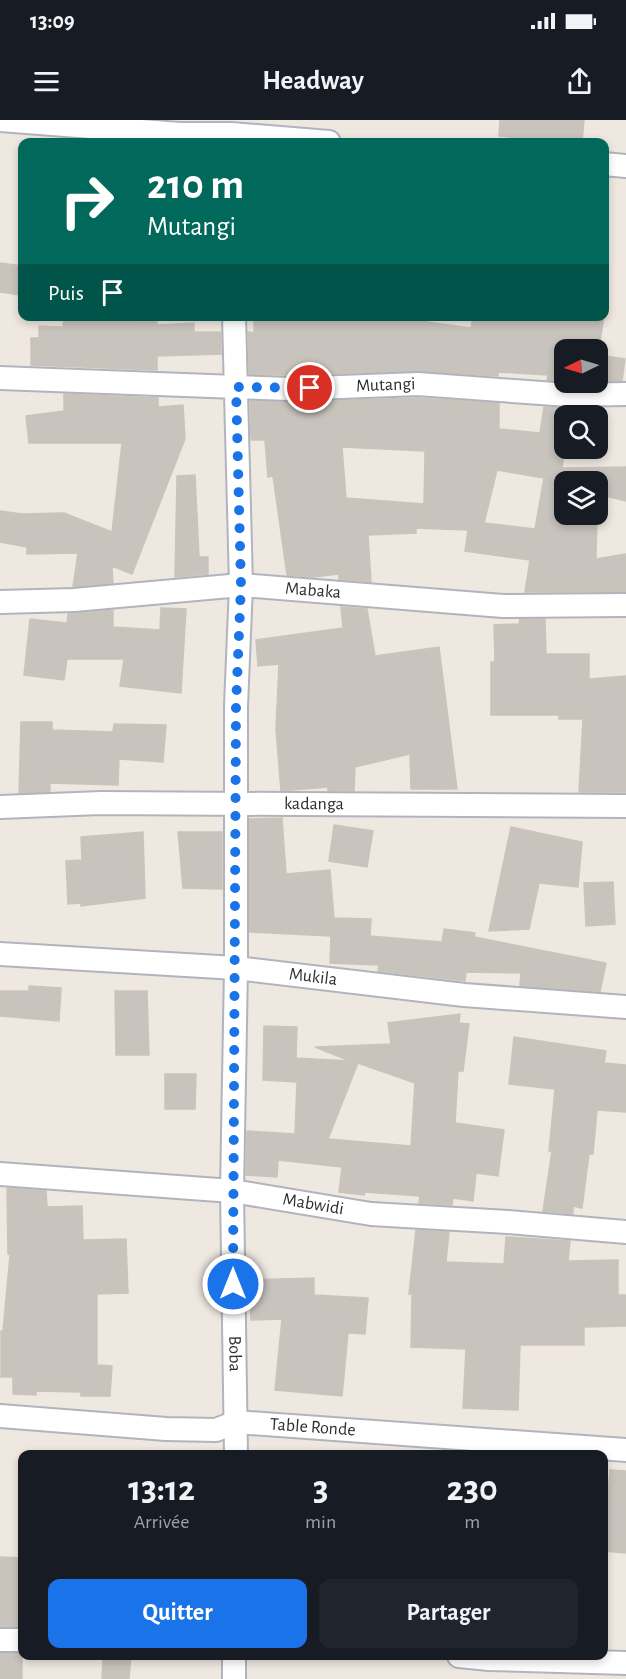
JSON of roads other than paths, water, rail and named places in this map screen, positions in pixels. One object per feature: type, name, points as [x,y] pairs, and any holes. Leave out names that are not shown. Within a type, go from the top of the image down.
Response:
[{"type":"street","points":[[0,120],[180,134],[231,132],[290,138]]},
{"type":"street","points":[[609,164],[626,166]]},
{"type":"street","name":"Boba","points":[[234,321],[241,585],[236,706],[236,968],[232,1191],[236,1450]]},
{"type":"street","name":"Mutangi","points":[[0,378],[289,389],[418,384],[568,395],[626,394]]},
{"type":"street","name":"Mabaka","points":[[0,602],[74,600],[241,585],[503,606],[626,605]]},
{"type":"street","name":"kadanga","points":[[0,807],[101,803],[626,806]]},
{"type":"street","name":"Mukila","points":[[0,954],[236,968],[464,995],[626,1007]]},
{"type":"street","name":"Mabwidi","points":[[0,1174],[232,1191],[371,1214],[626,1232]]},
{"type":"street","name":"Table Ronde","points":[[0,1416],[166,1429],[216,1430],[236,1422],[626,1450]]},
{"type":"street","points":[[0,1640],[18,1640]]},
{"type":"street","points":[[234,1660],[234,1679]]},
{"type":"street","points":[[523,1660],[626,1663]]}]
